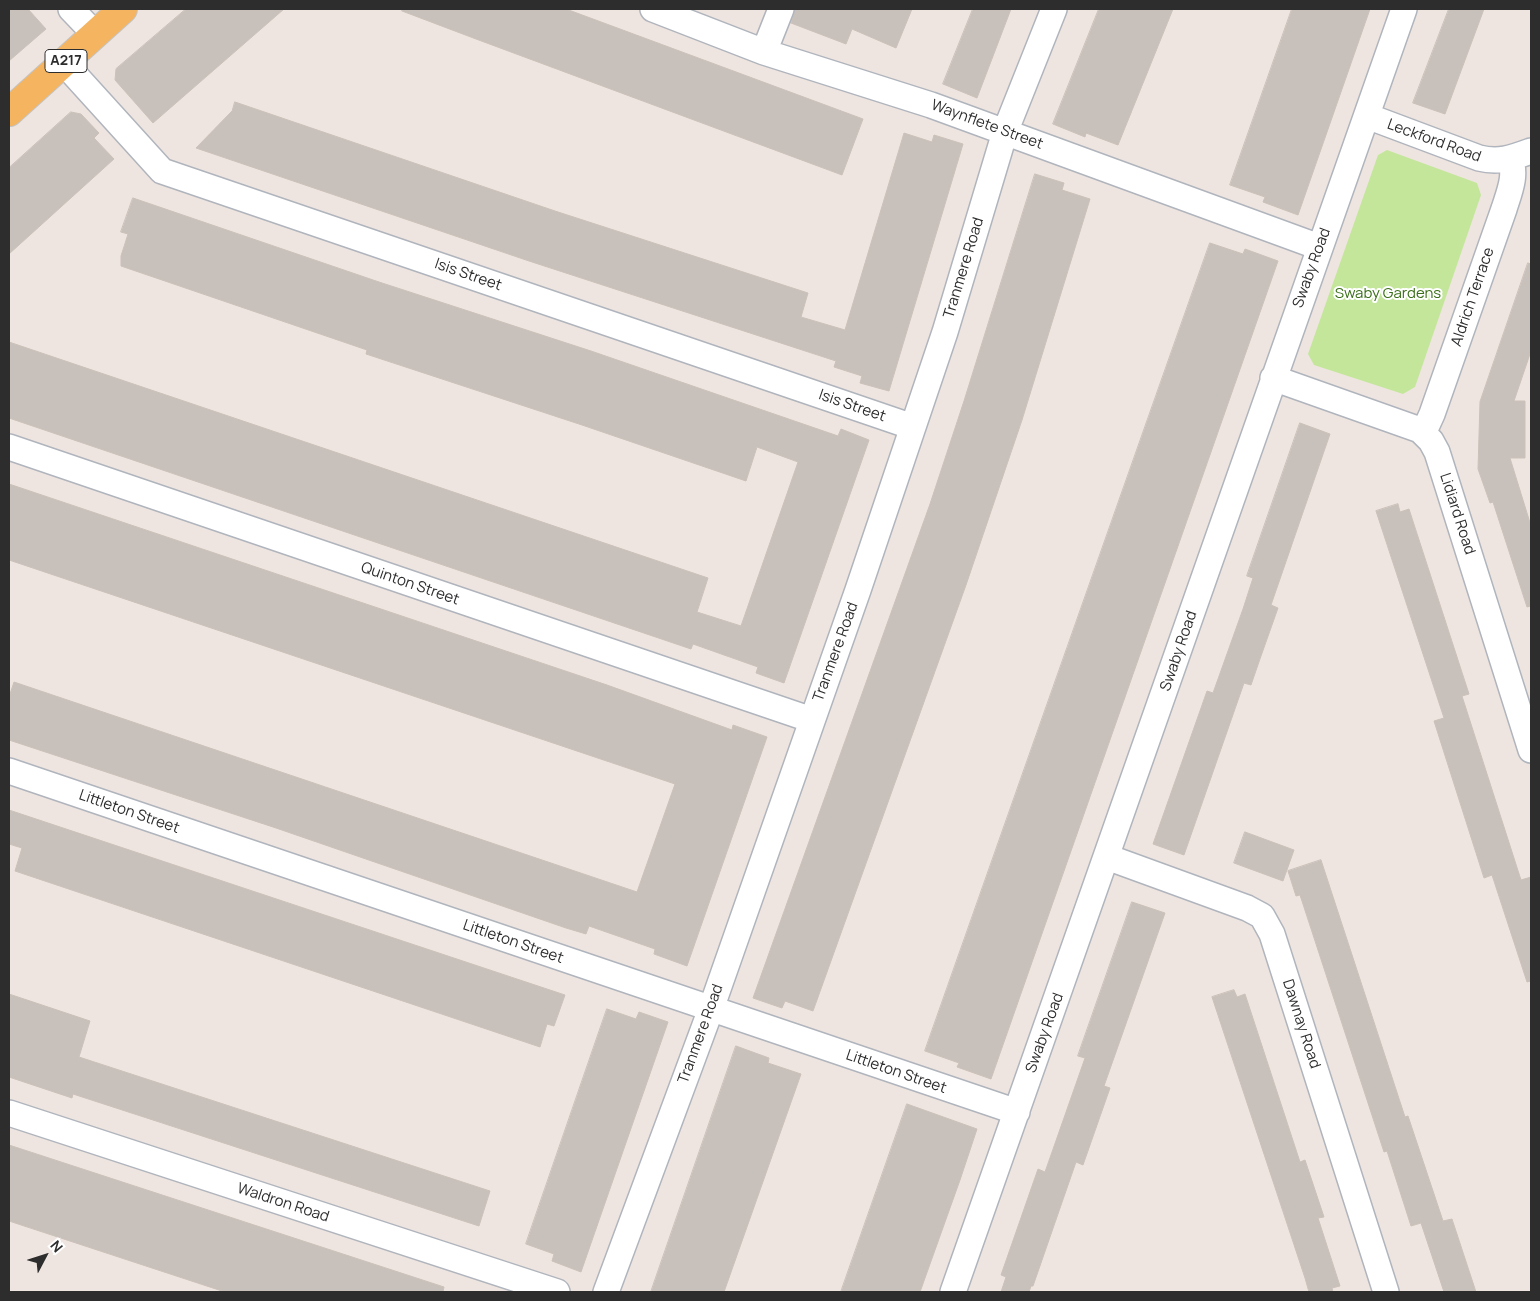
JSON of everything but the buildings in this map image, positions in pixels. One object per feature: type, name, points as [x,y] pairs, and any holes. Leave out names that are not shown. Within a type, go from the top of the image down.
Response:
[{"type":"main road","name":"A217","points":[[9,112],[123,9]]},
{"type":"street","points":[[71,9],[95,34]]},
{"type":"street","name":"Waynflete Street","points":[[653,9],[764,52],[931,105],[1319,247]]},
{"type":"street","points":[[764,52],[781,9]]},
{"type":"street","name":"Tranmere Road","points":[[606,1292],[711,1009],[858,590],[945,332],[1005,132],[1054,9]]},
{"type":"street","name":"Swaby Road","points":[[953,1292],[1404,9]]},
{"type":"street","name":"Isis Street","points":[[64,63],[162,172],[913,427]]},
{"type":"street","name":"Leckford Road","points":[[1367,116],[1479,158],[1491,161],[1521,155]]},
{"type":"street","name":"Aldrich Terrace","points":[[1420,430],[1427,425],[1432,414],[1504,209],[1513,177],[1513,166],[1521,155]]},
{"type":"street","points":[[1273,378],[1420,430]]},
{"type":"street","name":"Lidiard Road","points":[[1420,430],[1431,441],[1437,452],[1531,750]]},
{"type":"street","name":"Quinton Street","points":[[9,447],[812,720]]},
{"type":"street","name":"Littleton Street","points":[[9,771],[1017,1112]]},
{"type":"street","name":"Dawnay Road","points":[[1107,857],[1247,908],[1262,916],[1272,934],[1386,1292]]},
{"type":"street","name":"Waldron Road","points":[[9,1113],[557,1292]]},
{"type":"green space","name":"Swaby Gardens","points":[[1387,150],[1477,183],[1481,195],[1415,387],[1403,394],[1314,365],[1308,354],[1378,155]]}]
